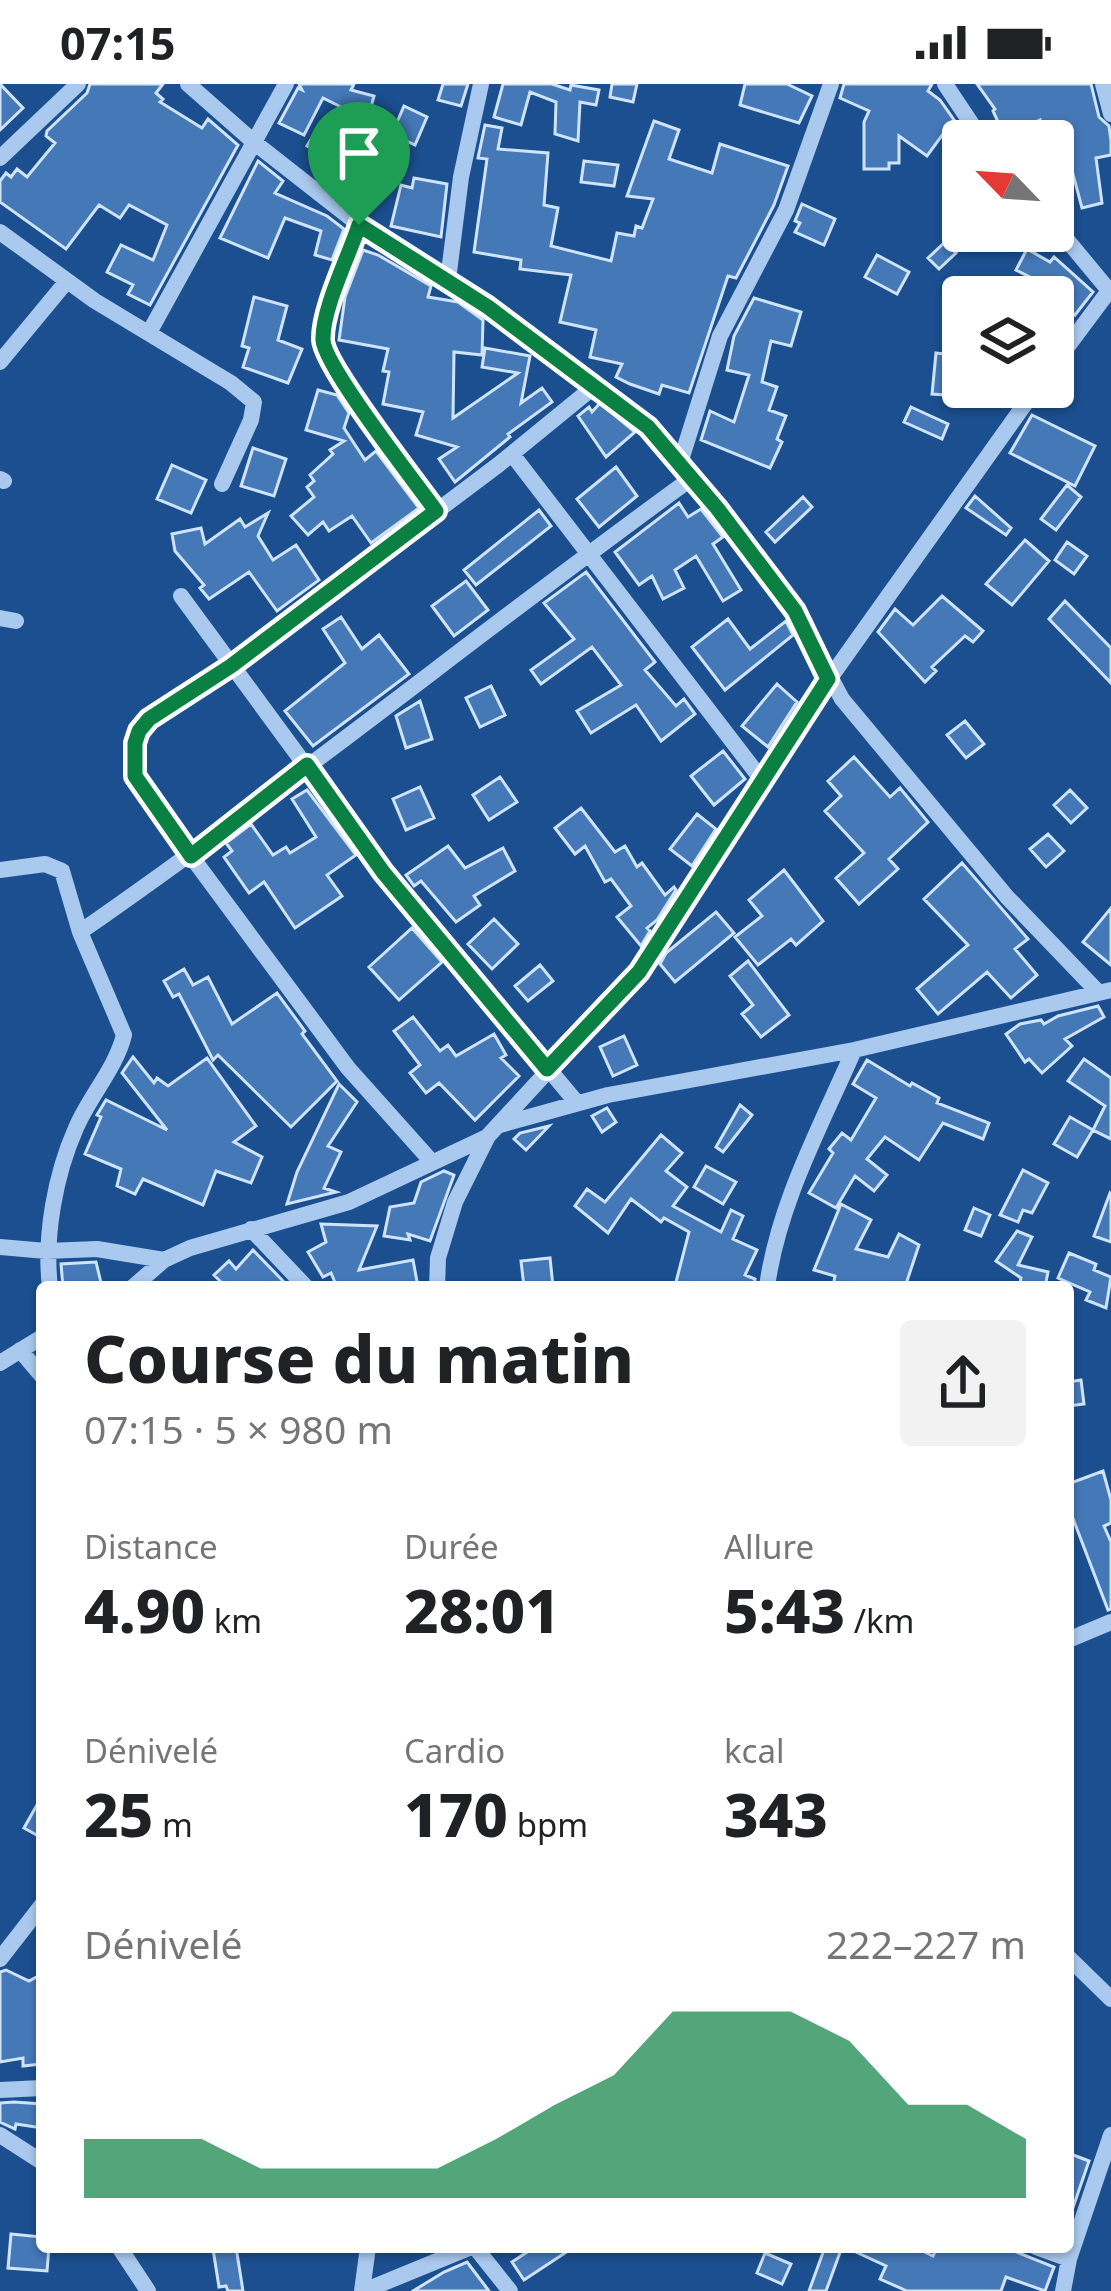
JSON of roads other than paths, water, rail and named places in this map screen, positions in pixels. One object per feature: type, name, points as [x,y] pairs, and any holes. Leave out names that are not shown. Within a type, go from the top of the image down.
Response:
[{"type":"street","points":[[0,158],[79,84]]},
{"type":"street","points":[[188,84],[359,225],[448,280],[648,427],[795,611],[828,679],[1006,897],[1104,991]]},
{"type":"street","points":[[149,331],[286,84]]},
{"type":"street","points":[[448,280],[461,177],[481,84]]},
{"type":"street","points":[[80,932],[191,856],[588,554],[686,470],[720,336],[786,210],[831,84]]},
{"type":"street","points":[[945,84],[969,120]]},
{"type":"street","points":[[1103,84],[1111,114]]},
{"type":"street","points":[[359,225],[326,322],[324,349],[436,511]]},
{"type":"street","points":[[0,232],[254,402],[251,420],[222,484]]},
{"type":"street","points":[[1074,248],[1110,291],[1074,338]]},
{"type":"street","points":[[0,362],[67,281]]},
{"type":"street","points":[[432,1162],[348,1068],[191,856],[135,776],[135,743],[149,719],[231,666],[596,385]]},
{"type":"street","points":[[437,1281],[438,1258],[455,1202],[494,1131],[639,972],[828,679],[1022,408]]},
{"type":"street","points":[[512,454],[762,780]]},
{"type":"street","points":[[181,596],[383,872],[577,1103]]},
{"type":"street","points":[[0,870],[57,866],[124,1035],[74,1130],[46,1251],[49,1281]]},
{"type":"street","points":[[140,1281],[164,1260],[220,1237],[349,1202],[494,1131],[577,1103],[854,1050],[1104,991]]},
{"type":"street","points":[[768,1281],[798,1178],[854,1050]]},
{"type":"street","points":[[251,1229],[300,1281]]},
{"type":"street","points":[[0,1247],[97,1249],[164,1260]]},
{"type":"street","points":[[0,1363],[36,1341]]},
{"type":"street","points":[[20,1350],[36,1369]]},
{"type":"street","points":[[1074,1637],[1111,1622]]},
{"type":"street","points":[[0,1959],[36,1913]]},
{"type":"street","points":[[1074,1963],[1108,1992]]},
{"type":"street","points":[[0,2090],[36,2088]]},
{"type":"street","points":[[0,2135],[36,2158]]},
{"type":"street","points":[[1074,2244],[1111,2135]]},
{"type":"street","points":[[123,2253],[148,2291]]},
{"type":"street","points":[[367,2253],[363,2291],[458,2253]]},
{"type":"street","points":[[478,2253],[510,2291]]},
{"type":"street","points":[[1052,2253],[1069,2259]]},
{"type":"street","points":[[1063,2291],[1071,2253]]}]
